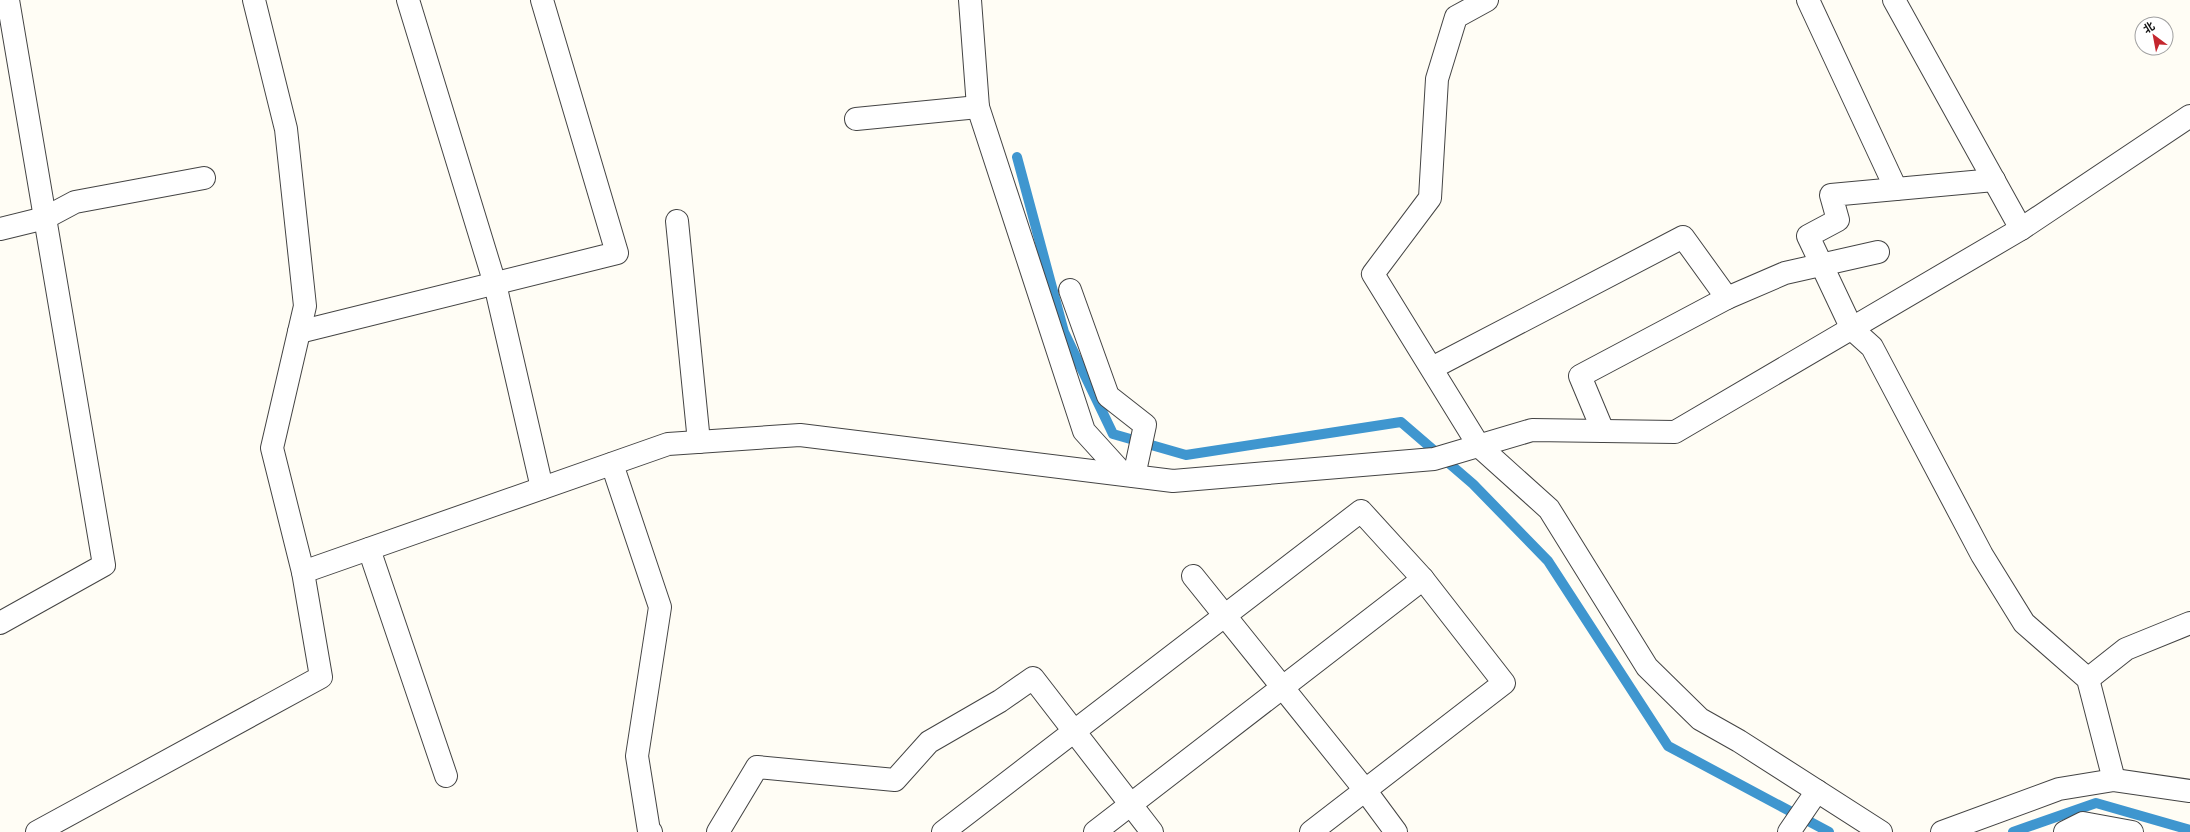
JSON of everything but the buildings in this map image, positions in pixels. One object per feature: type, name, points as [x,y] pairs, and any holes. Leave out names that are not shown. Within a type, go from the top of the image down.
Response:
[{"type":"street","points":[[0,623],[104,565],[8,0]]},
{"type":"street","points":[[37,832],[321,677],[302,572],[272,448],[305,306],[286,129],[254,0]]},
{"type":"street","points":[[408,0],[495,284],[542,488]]},
{"type":"street","points":[[299,332],[495,284],[617,252],[542,0]]},
{"type":"street","points":[[970,0],[978,107],[1084,431],[1129,475]]},
{"type":"street","points":[[1487,0],[1456,17],[1437,79],[1430,198],[1373,274],[1479,446],[1549,509],[1647,667],[1700,719],[1739,741],[1881,832]]},
{"type":"street","points":[[1808,0],[1896,189]]},
{"type":"street","points":[[1894,0],[2021,229]]},
{"type":"street","points":[[856,119],[978,107]]},
{"type":"street","points":[[302,572],[668,444],[800,435],[1173,481],[1434,458],[1532,430],[1675,432],[2021,229],[2190,116]]},
{"type":"street","points":[[0,229],[45,218],[75,202],[204,178]]},
{"type":"street","points":[[1994,180],[1831,196],[1838,220],[1808,236],[1852,329],[1872,347],[1982,555],[2024,623],[2088,679],[2114,780]]},
{"type":"street","points":[[677,220],[699,442]]},
{"type":"street","points":[[1432,368],[1683,237],[1727,298]]},
{"type":"street","points":[[1603,431],[1580,376],[1727,298],[1785,273],[1878,252]]},
{"type":"street","points":[[1070,290],[1108,396],[1145,425],[1129,475]]},
{"type":"street","points":[[612,464],[660,607],[637,756],[649,831],[651,832]]},
{"type":"street","points":[[943,832],[1361,511],[1423,579],[1504,683],[1311,832]]},
{"type":"street","points":[[369,549],[446,776]]},
{"type":"street","points":[[1193,576],[1365,790],[1396,832]]},
{"type":"street","points":[[1095,832],[1423,579]]},
{"type":"street","points":[[2088,679],[2126,649],[2190,623]]},
{"type":"street","points":[[718,832],[757,767],[895,780],[929,742],[1000,701],[1032,678],[1152,832]]},
{"type":"street","points":[[1942,832],[2059,789],[2114,780],[2190,791]]},
{"type":"street","points":[[1790,832],[1816,790]]},
{"type":"street","points":[[2065,832],[2083,823],[2132,832]]},
{"type":"waterway","points":[[1017,157],[1064,332],[1113,434],[1186,455],[1401,422],[1473,484],[1548,561],[1668,746],[1829,832]]},
{"type":"waterway","points":[[2013,832],[2096,803],[2190,830]]}]
